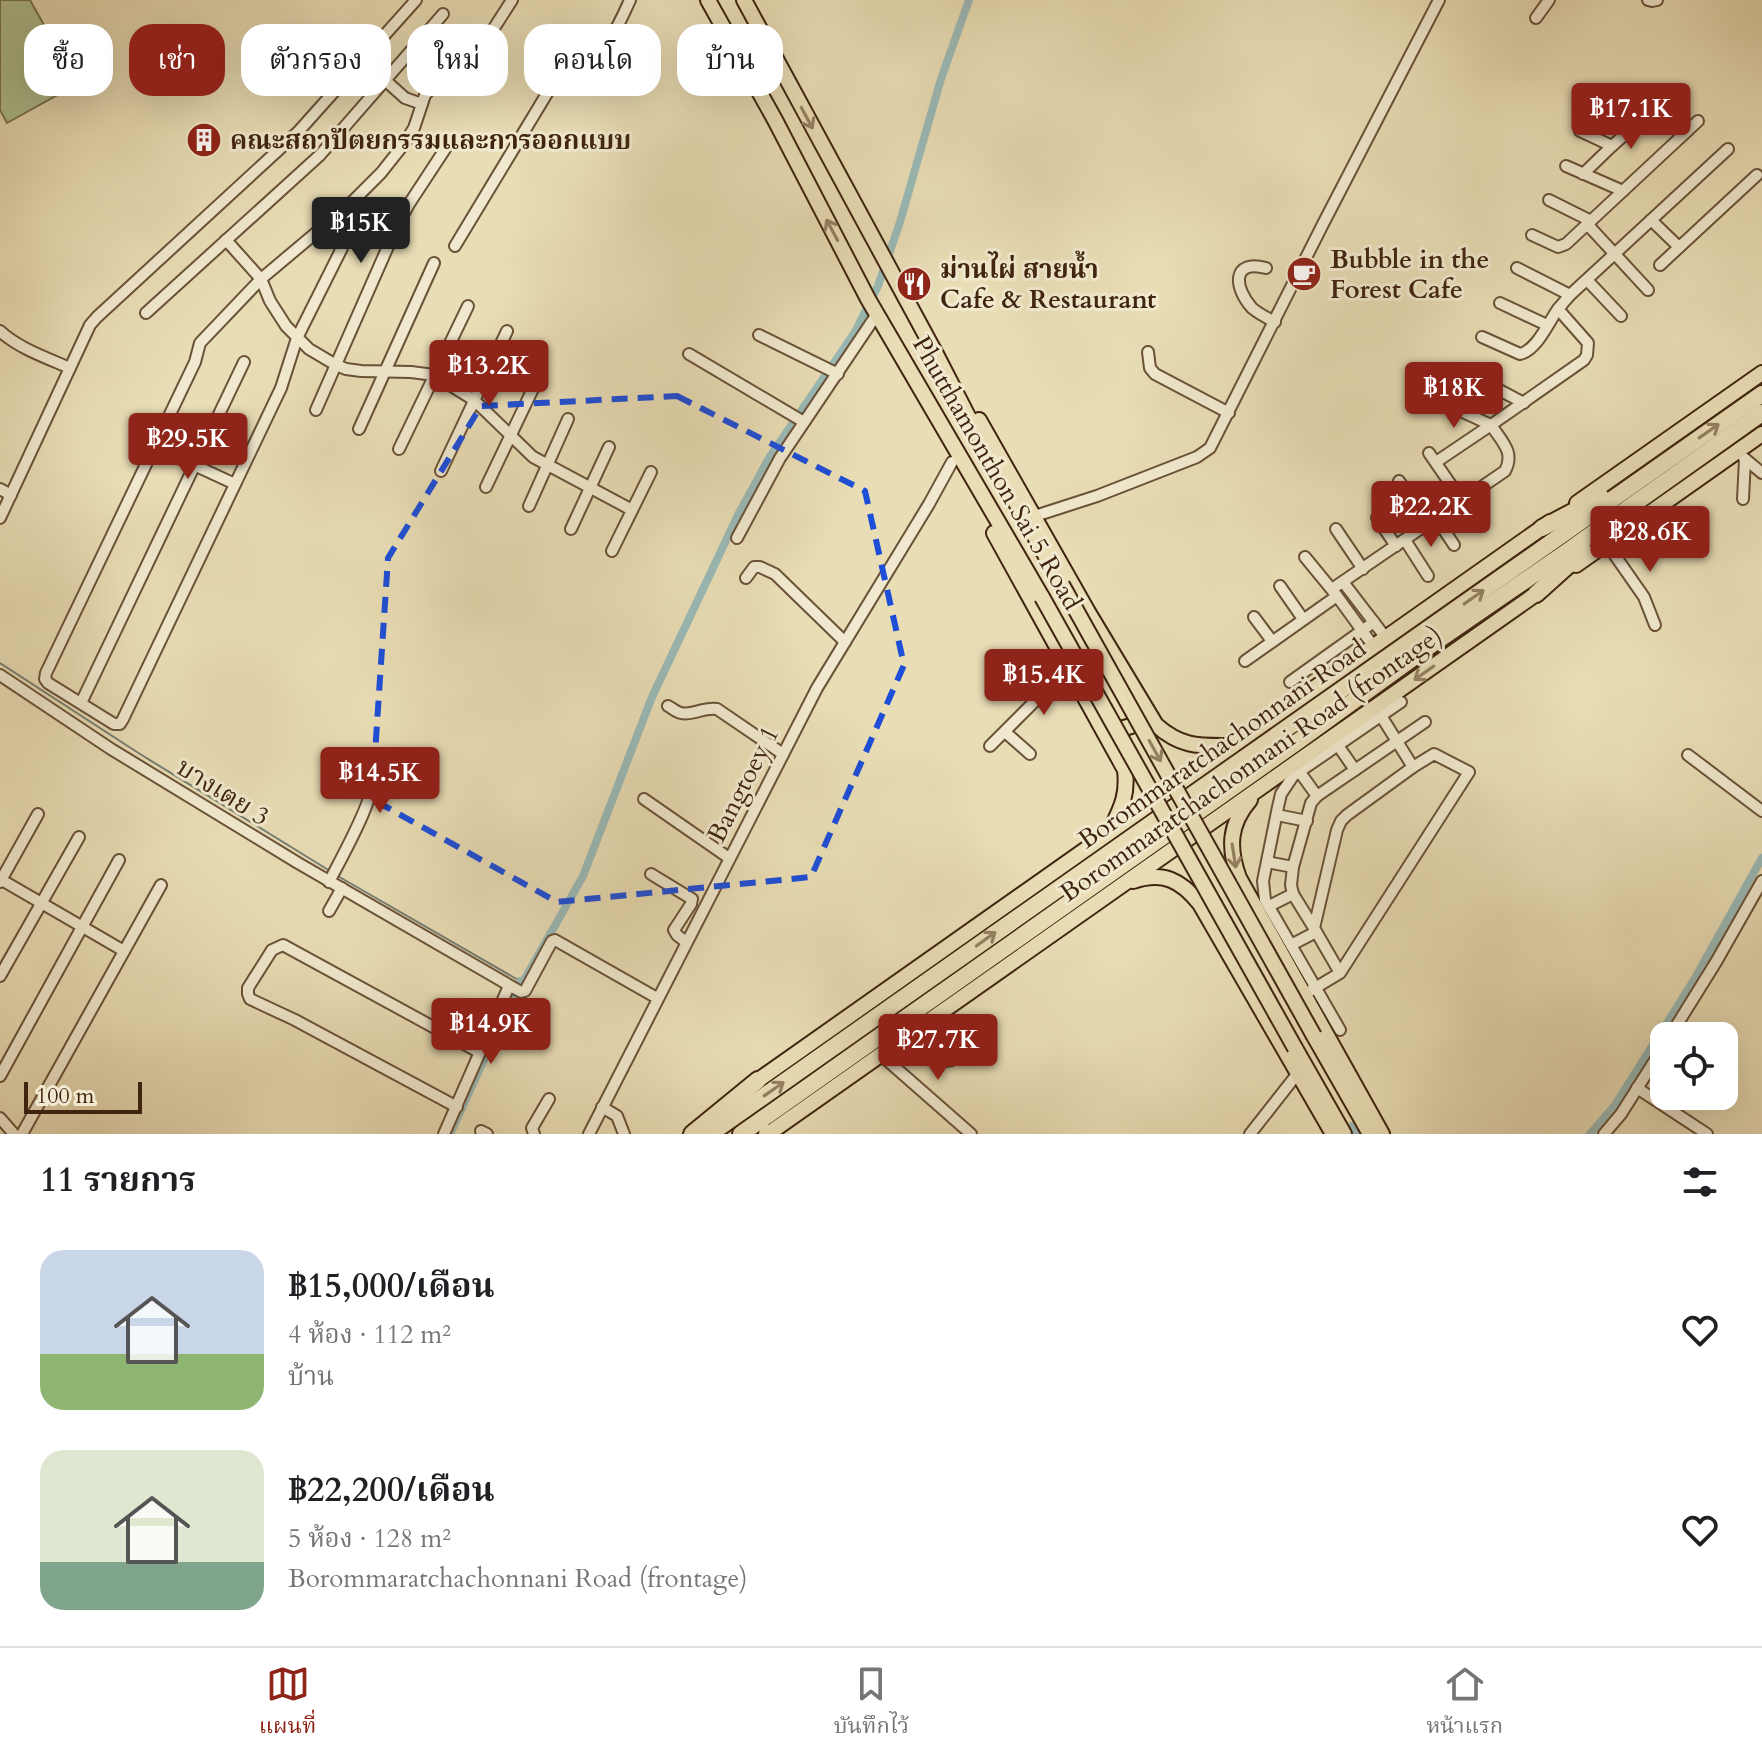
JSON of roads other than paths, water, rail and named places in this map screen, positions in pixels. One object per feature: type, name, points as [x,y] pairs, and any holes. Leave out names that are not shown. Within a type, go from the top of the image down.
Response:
[{"type":"highway","name":"Borommaratchachonnani Road","points":[[741,1134],[1565,553],[1762,394]]},
{"type":"highway","name":"Borommaratchachonnani Road","points":[[710,1134],[1677,464],[1762,413]]},
{"type":"highway","points":[[1542,528],[1677,464]]},
{"type":"highway","points":[[1536,594],[1677,464]]},
{"type":"highway","points":[[692,1134],[758,1080]]},
{"type":"main road","name":"Phutthamonthon Sai 5 Road","points":[[708,0],[873,308],[1042,597],[1344,1134]]},
{"type":"main road","name":"Phutthamonthon Sai 5 Road","points":[[744,0],[974,428],[1370,1134]]},
{"type":"main road","points":[[937,356],[989,435],[1156,725],[1192,746],[1234,746]]},
{"type":"main road","name":"Borommaratchachonnani Road (frontage)","points":[[680,1134],[1762,373]]},
{"type":"main road","points":[[913,377],[952,462],[1125,770],[1125,800],[1110,831]]},
{"type":"main road","name":"Borommaratchachonnani Road (frontage)","points":[[768,1134],[1261,788],[1378,712],[1536,594],[1741,455],[1762,434]]},
{"type":"main road","points":[[1097,719],[1114,731],[1122,730],[1137,723],[1142,715],[1141,702]]},
{"type":"main road","points":[[1261,788],[1235,820],[1232,846],[1239,878],[1265,911],[1310,991],[1382,1134]]},
{"type":"main road","points":[[1121,885],[1156,876],[1179,883],[1192,893],[1333,1134]]},
{"type":"main road","points":[[1217,933],[1227,916],[1234,912],[1242,909],[1265,911]]},
{"type":"street","points":[[0,518],[90,325],[298,132],[416,0]]},
{"type":"street","points":[[342,248],[297,338],[281,388],[120,724],[114,724],[48,683],[46,673],[195,362],[200,343],[261,279],[349,205],[381,173],[414,128],[425,95],[447,72],[478,49],[512,0]]},
{"type":"street","points":[[455,246],[569,57],[577,53],[591,57],[601,50],[630,0]]},
{"type":"street","points":[[1035,516],[1097,496],[1197,457],[1210,448],[1439,0]]},
{"type":"street","points":[[1536,18],[1549,0]]},
{"type":"street","points":[[1648,0],[1657,0]]},
{"type":"street","points":[[391,75],[443,14]]},
{"type":"street","points":[[391,85],[405,98],[422,104]]},
{"type":"street","points":[[1597,95],[1643,118]]},
{"type":"street","points":[[146,313],[320,155],[373,96]]},
{"type":"street","points":[[1583,174],[1658,105]]},
{"type":"street","points":[[1532,235],[1561,247],[1698,121]]},
{"type":"street","points":[[1580,131],[1612,146]]},
{"type":"street","points":[[316,410],[397,226],[449,143]]},
{"type":"street","points":[[1482,337],[1525,354],[1538,341],[1570,295],[1728,149]]},
{"type":"street","points":[[1566,166],[1623,191]]},
{"type":"street","points":[[1660,265],[1757,175]]},
{"type":"street","points":[[1549,200],[1589,222],[1648,290]]},
{"type":"street","points":[[1651,220],[1679,247]]},
{"type":"street","points":[[226,240],[261,279],[277,314],[309,349],[336,365],[361,371],[434,375],[474,400],[533,457],[632,510]]},
{"type":"street","points":[[359,429],[434,263]]},
{"type":"street","points":[[1266,268],[1250,265],[1239,275],[1238,283],[1243,296],[1253,308],[1275,322]]},
{"type":"street","points":[[1517,268],[1570,295]]},
{"type":"street","points":[[1587,280],[1621,316]]},
{"type":"street","points":[[1500,303],[1547,325]]},
{"type":"street","points":[[399,449],[468,306]]},
{"type":"street","points":[[737,538],[798,419],[864,332],[873,308]]},
{"type":"street","points":[[1462,501],[1433,458],[1524,403],[1587,355],[1588,343],[1558,309]]},
{"type":"street","points":[[0,331],[40,355],[70,368]]},
{"type":"street","points":[[441,471],[507,331]]},
{"type":"street","points":[[759,335],[832,371]]},
{"type":"street","points":[[1148,352],[1150,368],[1155,374],[1229,413]]},
{"type":"street","points":[[689,354],[798,419]]},
{"type":"street","points":[[81,703],[244,362]]},
{"type":"street","points":[[486,487],[540,374]]},
{"type":"street","points":[[1469,374],[1524,403]]},
{"type":"street","points":[[1245,661],[1303,619],[1343,582],[1505,471],[1510,457],[1491,425],[1452,407]]},
{"type":"street","points":[[529,506],[568,419]]},
{"type":"street","points":[[155,447],[235,484]]},
{"type":"street","points":[[571,529],[609,447]]},
{"type":"street","points":[[1741,455],[1762,473]]},
{"type":"street","points":[[1741,455],[1743,499]]},
{"type":"street","name":"Bangtoey 1","points":[[589,1134],[817,688],[952,462]]},
{"type":"street","points":[[612,551],[651,472]]},
{"type":"street","points":[[1399,481],[1454,545]]},
{"type":"street","points":[[0,489],[11,495]]},
{"type":"street","points":[[1377,518],[1428,576]]},
{"type":"street","points":[[1336,529],[1363,569]]},
{"type":"street","points":[[1607,544],[1644,597],[1655,625]]},
{"type":"street","points":[[1305,557],[1362,630],[1380,643]]},
{"type":"street","points":[[746,578],[754,567],[775,574],[845,642]]},
{"type":"street","points":[[1343,582],[1374,622],[1380,643]]},
{"type":"street","points":[[1280,586],[1303,619]]},
{"type":"street","points":[[1254,617],[1272,641]]},
{"type":"street","points":[[1290,682],[1374,622]]},
{"type":"street","points":[[1288,630],[1296,642]]},
{"type":"street","points":[[990,746],[1044,692],[1065,662]]},
{"type":"street","name":"บางเตย 3","points":[[2,681],[111,749],[332,876],[342,888],[513,988]]},
{"type":"street","points":[[1340,1030],[1310,991],[1291,945],[1265,911],[1263,892],[1267,862],[1284,788],[1299,771],[1378,712],[1401,702]]},
{"type":"street","points":[[668,706],[688,714],[704,708],[717,709],[783,754]]},
{"type":"street","points":[[1378,712],[1413,767]]},
{"type":"street","points":[[1340,973],[1293,894],[1291,885],[1311,803],[1425,722]]},
{"type":"street","points":[[1005,732],[1030,754]]},
{"type":"street","points":[[1337,744],[1355,770]]},
{"type":"street","points":[[1291,945],[1315,930],[1341,821],[1434,754],[1469,772],[1340,973],[1310,991]]},
{"type":"street","points":[[1688,755],[1762,811]]},
{"type":"street","points":[[332,876],[372,788],[373,779],[364,768]]},
{"type":"street","points":[[1299,771],[1317,796]]},
{"type":"street","points":[[644,799],[729,858]]},
{"type":"street","points":[[38,814],[0,880],[124,951]]},
{"type":"street","points":[[1277,815],[1307,821]]},
{"type":"street","points":[[0,976],[79,837]]},
{"type":"street","points":[[0,1076],[119,860]]},
{"type":"street","points":[[1267,862],[1293,867]]},
{"type":"street","points":[[651,874],[692,899],[674,930],[686,942]]},
{"type":"street","points":[[1679,1022],[1762,881]]},
{"type":"street","points":[[22,1134],[161,885]]},
{"type":"street","points":[[329,911],[342,888]]},
{"type":"street","points":[[1265,911],[1293,894]]},
{"type":"street","points":[[444,1134],[479,1052],[513,988],[525,991],[552,941],[657,998]]},
{"type":"street","points":[[457,1107],[250,999],[248,988],[272,950],[283,945],[479,1052]]},
{"type":"street","points":[[881,1055],[971,1134]]},
{"type":"street","points":[[1604,1134],[1621,1114],[1650,1068]]},
{"type":"street","points":[[1250,1134],[1298,1073]]},
{"type":"street","points":[[1637,1088],[1707,1134]]},
{"type":"street","points":[[534,1134],[532,1128],[549,1099]]},
{"type":"street","points":[[602,1107],[617,1116],[624,1134]]},
{"type":"street","points":[[0,1118],[14,1134]]},
{"type":"waterway","points":[[450,1134],[520,981],[523,982],[583,876],[652,697],[739,513],[769,458],[855,332],[878,286],[900,222],[941,79],[969,0]]},
{"type":"waterway","points":[[0,663],[330,871]]},
{"type":"waterway","points":[[1590,1134],[1615,1105],[1694,980],[1762,858]]},
{"type":"waterway","points":[[336,875],[520,981]]},
{"type":"waterway","points":[[1352,1126],[1357,1134]]},
{"type":"place","name":"คณะสถาปัตยกรรมและการออกแบบ","points":[[204,140]]},
{"type":"place","name":"Bubble in the Forest Cafe","points":[[1304,274]]},
{"type":"place","name":"ม่านไผ่ สายน้ำ Cafe & Restaurant","points":[[914,284]]}]
